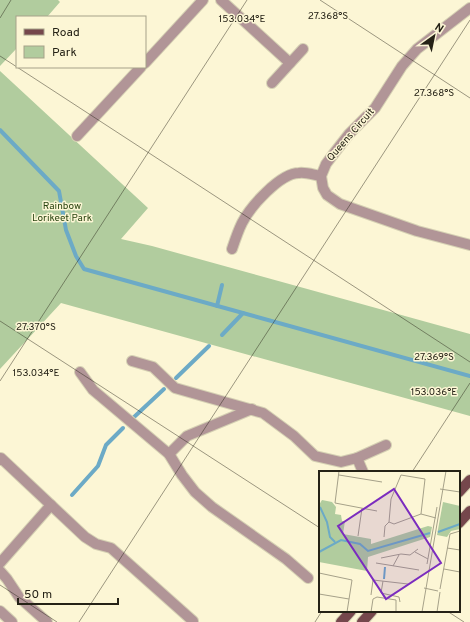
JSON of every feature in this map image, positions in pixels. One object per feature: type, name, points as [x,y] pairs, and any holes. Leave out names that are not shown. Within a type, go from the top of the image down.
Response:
[{"type":"main road","points":[[460,491],[470,480]]},
{"type":"main road","points":[[460,522],[470,511]]},
{"type":"main road","points":[[341,622],[350,612]]},
{"type":"main road","points":[[362,622],[371,612]]},
{"type":"street","points":[[146,62],[203,0]]},
{"type":"street","points":[[221,0],[290,63]]},
{"type":"street","name":"Queens Circuit","points":[[321,176],[326,164],[335,152],[349,134],[375,108],[402,66],[417,49],[470,8]]},
{"type":"street","points":[[272,82],[303,49]]},
{"type":"street","points":[[77,136],[140,68]]},
{"type":"street","points":[[232,249],[242,222],[258,201],[279,181],[290,175],[299,173],[321,176],[323,188],[331,198],[340,204],[417,231],[470,245]]},
{"type":"street","points":[[132,361],[153,367],[175,388],[262,413],[294,436],[315,456],[341,462],[357,458],[386,445]]},
{"type":"street","points":[[80,372],[93,390],[169,454],[195,492],[212,507],[286,559],[308,578]]},
{"type":"street","points":[[169,454],[187,436],[252,409]]},
{"type":"street","points":[[0,460],[1,458],[84,537],[96,544],[111,548],[193,620]]},
{"type":"street","points":[[357,458],[363,471]]},
{"type":"street","points":[[0,563],[51,505]]},
{"type":"street","points":[[0,572],[7,579],[19,597],[47,622]]},
{"type":"street","points":[[0,612],[12,622]]},
{"type":"green space","points":[[0,0],[58,0],[60,2],[48,16],[16,16],[16,49],[0,66]]},
{"type":"green space","name":"Rainbow Lorikeet Park","points":[[0,71],[148,208],[121,239],[152,246],[470,334],[470,416],[61,303],[0,369]]},
{"type":"waterway","points":[[0,130],[59,191],[66,230],[76,256],[84,269],[470,376]]},
{"type":"waterway","points":[[217,306],[222,285]]},
{"type":"waterway","points":[[222,335],[243,313]]},
{"type":"waterway","points":[[176,378],[209,346]]},
{"type":"waterway","points":[[133,418],[164,389]]},
{"type":"waterway","points":[[72,495],[98,466],[106,445],[123,428]]}]
